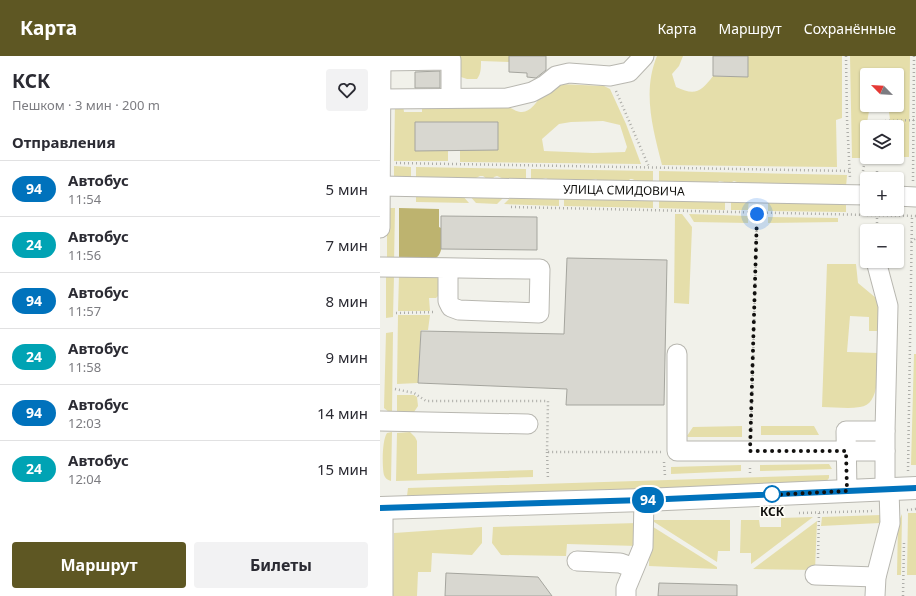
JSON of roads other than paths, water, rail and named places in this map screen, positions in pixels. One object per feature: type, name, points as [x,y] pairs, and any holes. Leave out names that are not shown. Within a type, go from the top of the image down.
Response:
[{"type":"main road","points":[[382,508],[644,500],[847,491],[887,489],[912,482]]},
{"type":"street","points":[[381,102],[451,98],[507,98],[532,92],[545,85],[556,76],[568,73],[610,76],[629,72],[637,59]]},
{"type":"street","points":[[380,228],[381,67],[451,60],[451,98]]},
{"type":"street","name":"УЛИЦА СМИДОВИЧА","points":[[380,186],[859,194]]},
{"type":"street","points":[[380,268],[448,268],[540,270],[539,313],[459,310],[451,307],[448,301],[448,268]]},
{"type":"street","points":[[875,596],[876,577],[890,523],[885,451],[888,306],[878,268]]},
{"type":"street","points":[[677,354],[677,451],[885,451]]},
{"type":"street","points":[[380,421],[528,424]]},
{"type":"street","points":[[847,491],[846,431],[885,431]]},
{"type":"street","points":[[626,596],[626,588],[643,548],[644,500]]},
{"type":"street","points":[[382,508],[383,596]]},
{"type":"street","points":[[577,561],[620,563],[634,568]]},
{"type":"street","points":[[816,575],[876,577]]},
{"type":"place","name":"КСК","points":[[772,494]]}]
